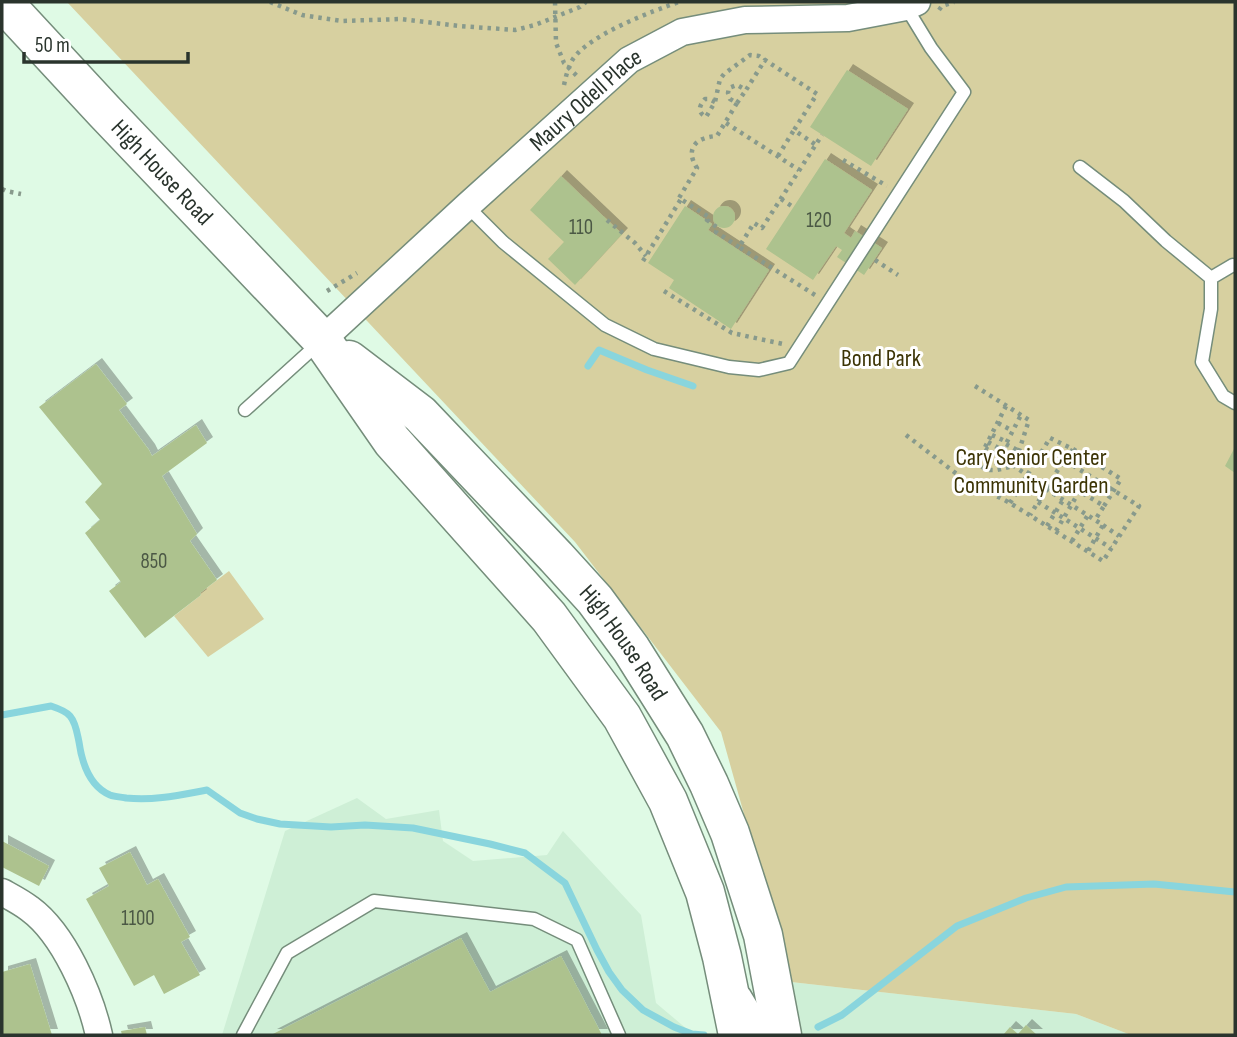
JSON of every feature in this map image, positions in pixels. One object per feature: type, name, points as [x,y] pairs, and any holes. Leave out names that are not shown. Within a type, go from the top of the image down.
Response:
[{"type":"main road","name":"High House Road","points":[[3,2],[322,340],[392,441],[550,617],[622,717],[668,801],[705,892],[738,1035]]},
{"type":"main road","name":"High House Road","points":[[322,340],[419,414],[595,600],[631,649],[685,734],[730,833],[763,935],[782,1035]]},
{"type":"street","name":"Maury Odell Place","points":[[322,340],[629,60],[682,32],[745,20],[848,18],[911,5]]},
{"type":"street","points":[[2,892],[31,909],[56,935],[77,972],[99,1035]]},
{"type":"lane","points":[[467,206],[503,242],[594,318],[654,349],[729,367],[759,370],[789,363],[964,92],[931,48],[911,5]]},
{"type":"lane","points":[[1080,167],[1124,201],[1166,241],[1211,278]]},
{"type":"lane","points":[[1211,278],[1235,266]]},
{"type":"lane","points":[[1211,278],[1211,309],[1202,362],[1223,396],[1235,403]]},
{"type":"lane","points":[[245,410],[322,340]]},
{"type":"lane","points":[[243,1035],[286,953],[374,901],[534,919],[578,940],[619,1035]]},
{"type":"lane","points":[[722,957],[758,1016],[760,1035]]},
{"type":"path","points":[[270,2],[302,15],[342,21],[401,19],[515,30],[535,25],[586,2]]},
{"type":"path","points":[[555,2],[556,43],[564,63],[591,93]]},
{"type":"path","points":[[715,102],[720,79],[750,55],[759,55],[817,93],[778,156]]},
{"type":"path","points":[[607,220],[635,243],[644,258],[697,168],[693,162],[692,149],[706,136],[717,136],[765,60]]},
{"type":"path","points":[[737,103],[730,99],[727,93],[729,88],[737,85],[746,90]]},
{"type":"path","points":[[726,122],[799,170]]},
{"type":"path","points":[[794,130],[816,145]]},
{"type":"path","points":[[739,247],[754,223],[762,228],[822,135]]},
{"type":"path","points":[[843,160],[887,186]]},
{"type":"path","points":[[881,195],[894,176]]},
{"type":"path","points":[[2,189],[21,194]]},
{"type":"path","points":[[681,199],[709,217],[708,220],[718,228],[716,232],[815,295]]},
{"type":"path","points":[[781,199],[793,207]]},
{"type":"path","points":[[875,260],[898,275]]},
{"type":"path","points":[[807,301],[821,286]]},
{"type":"path","points":[[664,291],[732,333],[788,345]]},
{"type":"path","points":[[975,386],[1029,421],[1014,466]]},
{"type":"path","points":[[1006,407],[984,448],[979,465],[986,470],[1014,466]]},
{"type":"path","points":[[981,455],[996,463],[1021,415]]},
{"type":"path","points":[[998,423],[1013,431]]},
{"type":"path","points":[[906,435],[962,478],[1010,503],[1103,561],[1139,506],[1066,461]]},
{"type":"path","points":[[991,435],[1018,451]]},
{"type":"path","points":[[1010,503],[1050,438],[1121,479],[1096,520]]},
{"type":"path","points":[[988,442],[1000,455],[1027,475]]},
{"type":"path","points":[[984,448],[1000,455]]},
{"type":"path","points":[[1030,515],[1073,449]]},
{"type":"path","points":[[1056,531],[1089,475]]},
{"type":"path","points":[[1054,476],[1104,506]]},
{"type":"path","points":[[1046,489],[1119,536]]},
{"type":"path","points":[[1048,526],[1063,500]]},
{"type":"path","points":[[1038,502],[1111,548]]},
{"type":"path","points":[[1072,541],[1088,515]]},
{"type":"path","points":[[1088,551],[1103,525]]},
{"type":"shaded area","points":[[357,798],[386,819],[439,810],[443,841],[473,861],[547,855],[563,831],[641,915],[656,1003],[694,1035],[222,1035],[285,831]]},
{"type":"shaded area","points":[[791,982],[1076,1014],[1131,1035],[734,1035]]},
{"type":"green space","name":"Bond Park","points":[[67,2],[1235,2],[1235,1035],[1131,1035],[1076,1014],[791,982],[721,732],[575,542]]},
{"type":"green space","points":[[229,571],[264,619],[208,657],[174,616]]},
{"type":"building","points":[[847,70],[908,109],[871,166],[810,127]]},
{"type":"building","points":[[825,159],[872,190],[844,233],[851,238],[855,231],[882,248],[864,275],[837,257],[842,250],[836,246],[813,280],[766,249]]},
{"type":"building","points":[[561,176],[622,234],[575,285],[548,259],[564,242],[530,210]]},
{"type":"building","points":[[685,206],[712,224],[708,230],[769,270],[731,329],[669,288],[674,280],[648,263]]},
{"type":"building","points":[[720,206],[728,206],[735,213],[735,221],[728,228],[720,228],[713,221],[713,213]]},
{"type":"building","points":[[96,364],[127,404],[119,410],[152,456],[196,425],[207,443],[162,476],[197,534],[190,541],[217,580],[145,638],[109,591],[121,582],[85,533],[100,520],[85,502],[102,484],[39,407]]},
{"type":"building","points":[[1235,447],[1235,473],[1225,466]]},
{"type":"building","points":[[2,841],[49,866],[39,886],[2,867]]},
{"type":"building","points":[[130,852],[147,885],[158,879],[190,937],[181,942],[200,975],[164,994],[154,975],[134,986],[86,899],[109,886],[99,868]]},
{"type":"building","points":[[461,938],[490,992],[561,956],[602,1035],[271,1035]]},
{"type":"building","points":[[30,964],[52,1035],[2,1035],[2,972]]},
{"type":"building","points":[[1026,1025],[1037,1035],[1003,1035],[1010,1027],[1018,1034]]},
{"type":"building","points":[[145,1027],[147,1035],[122,1035],[121,1031]]},
{"type":"waterway","points":[[588,366],[599,350],[693,386]]},
{"type":"waterway","points":[[2,715],[51,706],[66,713],[75,725],[88,773],[97,786],[112,796],[147,799],[207,790],[240,813],[280,824],[413,828],[525,853],[565,883],[597,950],[622,990],[643,1010],[674,1027],[692,1034],[704,1035]]},
{"type":"waterway","points":[[818,1027],[842,1015],[957,926],[1026,898],[1066,887],[1154,884],[1235,892]]},
{"type":"park label","name":"Cary Senior Center Community Garden","points":[[1031,471]]}]
